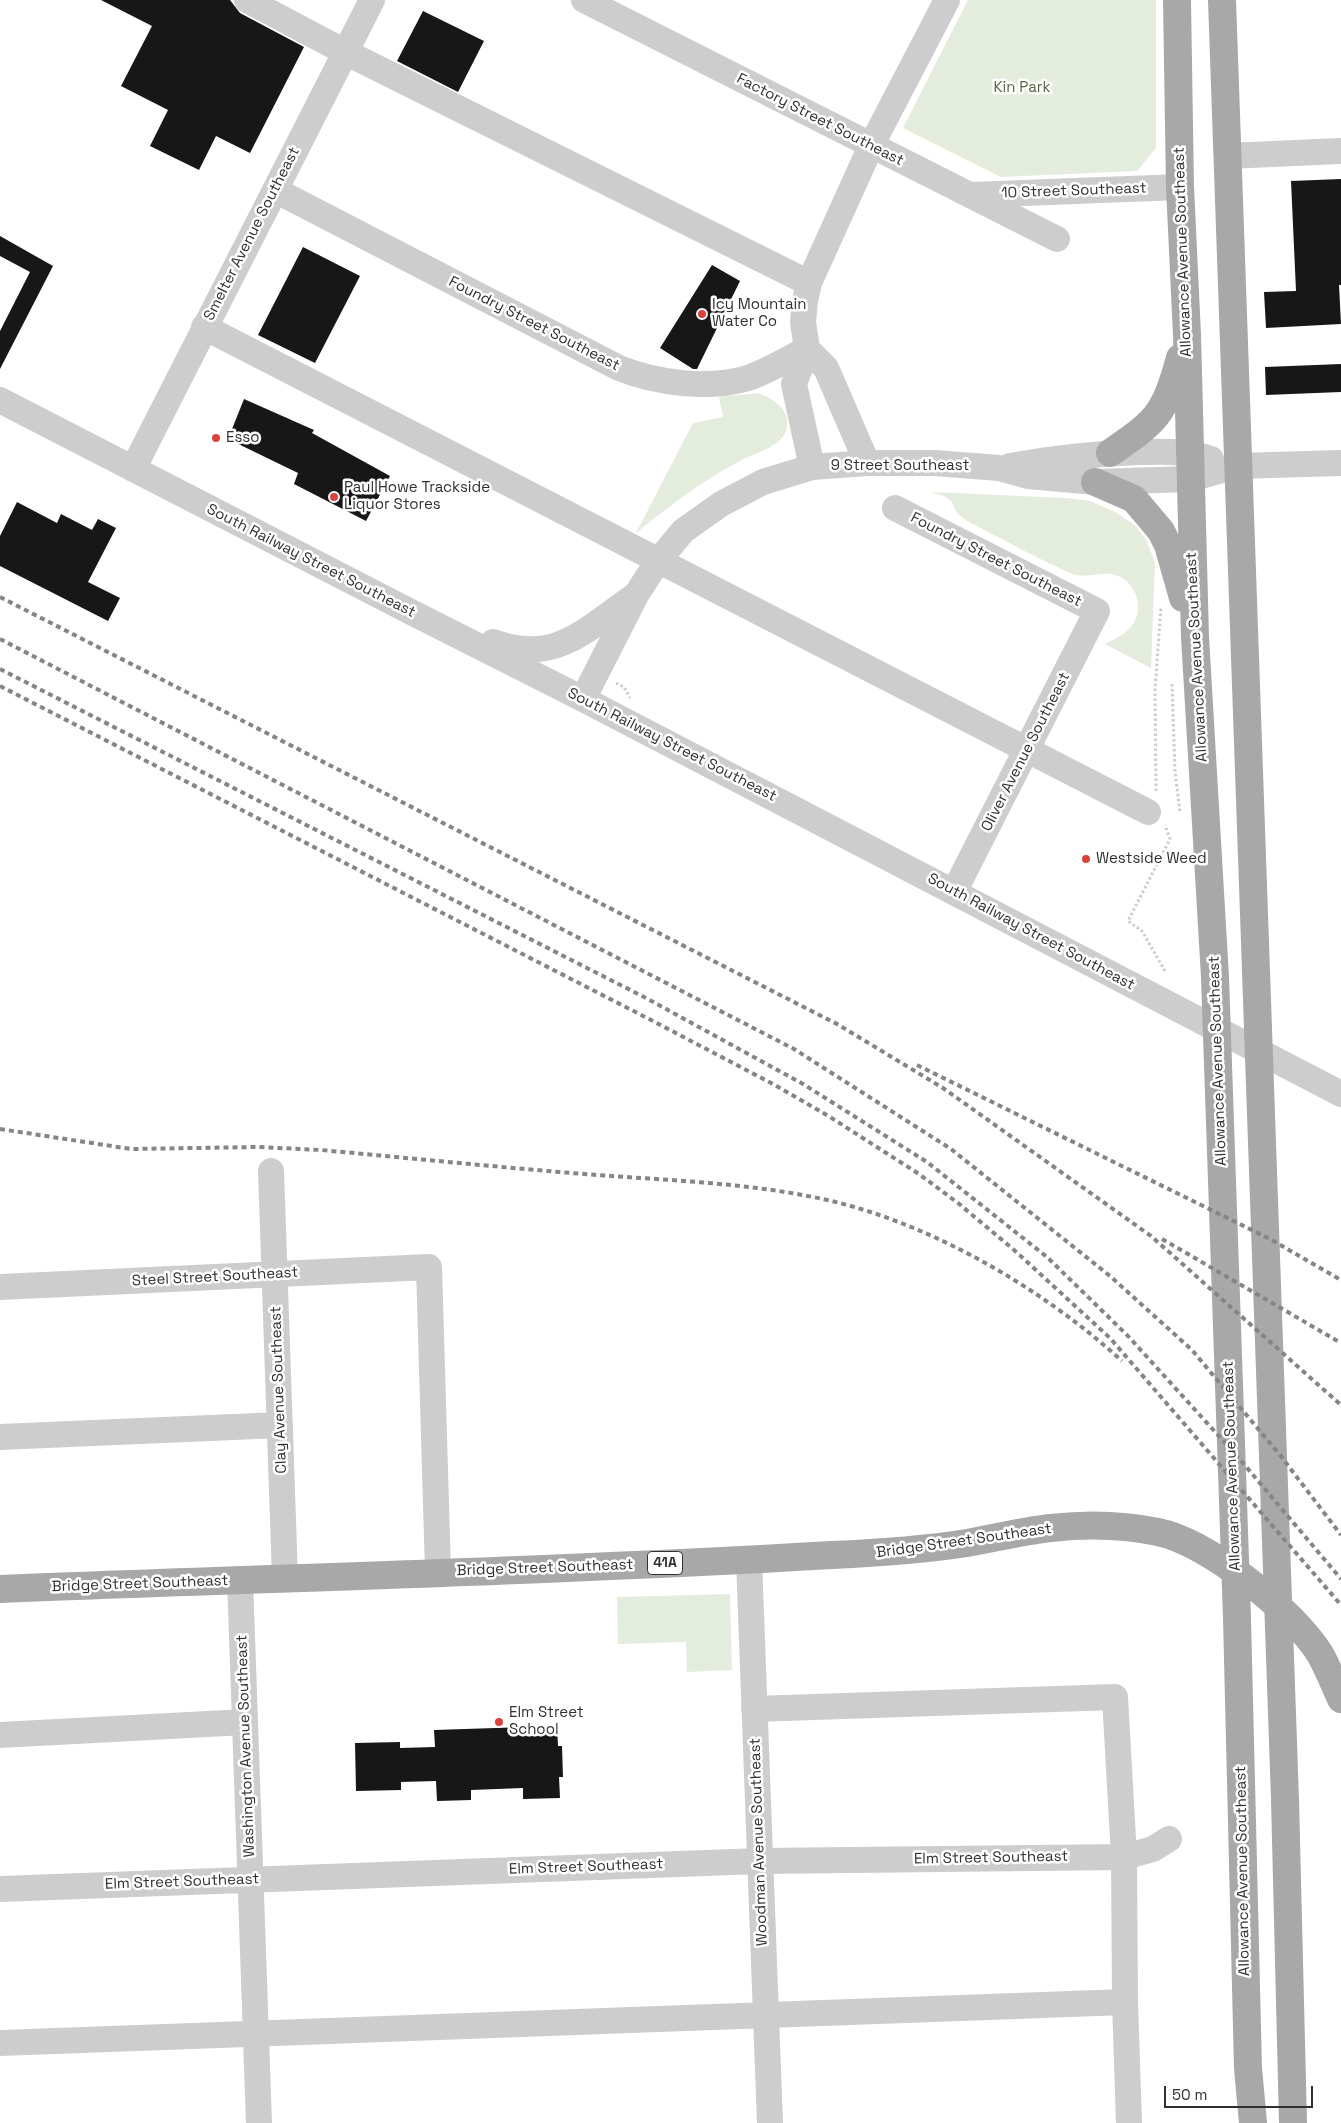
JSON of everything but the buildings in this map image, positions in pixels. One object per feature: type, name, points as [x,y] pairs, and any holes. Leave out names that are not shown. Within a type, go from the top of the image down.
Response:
[{"type":"main road","name":"Allowance Avenue Southeast","points":[[1177,0],[1180,187],[1187,335],[1194,637],[1215,977],[1237,1618],[1248,2068],[1253,2123]]},
{"type":"main road","points":[[1222,0],[1285,1799],[1293,2123]]},
{"type":"main road","points":[[1110,453],[1145,428],[1163,408],[1171,389],[1187,335]]},
{"type":"main road","points":[[1094,482],[1134,499],[1161,531],[1168,545],[1194,637]]},
{"type":"main road","name":"Bridge Street Southeast","points":[[0,1590],[749,1560],[901,1552],[1051,1528],[1097,1527],[1160,1532],[1190,1543],[1223,1562],[1298,1626],[1320,1655],[1341,1699]]},
{"type":"street","points":[[247,0],[345,52],[809,284]]},
{"type":"street","name":"Smelter Avenue Southeast","points":[[133,469],[372,0]]},
{"type":"street","name":"Factory Street Southeast","points":[[584,0],[1057,240]]},
{"type":"street","points":[[812,468],[794,384],[807,349],[803,322],[804,301],[809,284],[871,146],[944,1]]},
{"type":"street","points":[[1228,156],[1341,152]]},
{"type":"street","name":"10 Street Southeast","points":[[968,195],[1180,187]]},
{"type":"street","name":"Foundry Street Southeast","points":[[275,190],[610,364],[638,376],[665,382],[689,383],[747,378],[807,349]]},
{"type":"street","points":[[204,327],[1027,750],[1155,809]]},
{"type":"street","points":[[807,349],[826,368],[867,463]]},
{"type":"street","name":"South Railway Street Southeast","points":[[0,400],[583,699],[1341,1094]]},
{"type":"street","name":"9 Street Southeast","points":[[999,468],[1069,456],[1110,453],[1190,452],[1238,466]]},
{"type":"street","name":"9 Street Southeast","points":[[583,699],[636,595],[658,561],[683,531],[721,504],[763,482],[812,468],[867,463],[935,463],[999,468],[1028,476],[1094,482],[1190,479],[1238,466],[1341,463]]},
{"type":"street","name":"Foundry Street Southeast","points":[[895,508],[1097,611]]},
{"type":"street","points":[[411,612],[511,649],[542,650],[564,643],[636,595]]},
{"type":"street","name":"Oliver Avenue Southeast","points":[[954,892],[1097,611]]},
{"type":"street","name":"Clay Avenue Southeast","points":[[271,1171],[285,1578]]},
{"type":"street","name":"Steel Street Southeast","points":[[0,1287],[429,1268],[438,1572]]},
{"type":"street","points":[[0,1437],[280,1425]]},
{"type":"street","name":"Woodman Avenue Southeast","points":[[749,1560],[770,2123]]},
{"type":"street","name":"Washington Avenue Southeast","points":[[240,1579],[259,2123]]},
{"type":"street","points":[[754,1709],[1115,1697],[1124,1857],[1125,2002],[1129,2123]]},
{"type":"street","points":[[0,1735],[245,1722]]},
{"type":"street","name":"Elm Street Southeast","points":[[0,1889],[760,1861],[1124,1857],[1153,1849],[1169,1840]]},
{"type":"street","points":[[0,2043],[1125,2002]]},
{"type":"path","points":[[1162,600],[1154,689],[1155,809],[1170,839],[1128,921],[1142,931],[1165,971]]},
{"type":"path","points":[[1172,674],[1175,772]]},
{"type":"green space","name":"Kin Park","points":[[968,0],[1156,0],[1156,148],[1137,171],[1001,177],[903,128]]},
{"type":"green space","points":[[758,393],[770,398],[780,406],[787,417],[786,431],[779,441],[702,483],[636,533],[693,423],[723,417],[719,397]]},
{"type":"green space","points":[[931,492],[1067,498],[1090,501],[1115,512],[1136,526],[1146,540],[1155,562],[1151,668],[1105,644],[1126,632],[1137,616],[1137,599],[1130,584],[1110,574],[1083,576],[1073,574],[1033,556],[967,521],[957,513],[951,501],[944,496]]},
{"type":"green space","points":[[730,1594],[732,1670],[687,1672],[686,1642],[618,1644],[617,1597]]},
{"type":"railway","points":[[0,597],[837,1024],[943,1088],[1151,1236],[1341,1405]]},
{"type":"railway","points":[[0,639],[794,1049],[951,1149],[1110,1276],[1192,1350],[1280,1455],[1341,1535]]},
{"type":"railway","points":[[0,669],[646,998],[803,1084],[927,1162],[1047,1257],[1128,1336],[1237,1456],[1341,1579]]},
{"type":"railway","points":[[0,686],[773,1084],[830,1117],[919,1174],[958,1203],[1013,1249],[1110,1338],[1341,1605]]},
{"type":"railway","points":[[917,1065],[1270,1239],[1341,1280]]},
{"type":"railway","points":[[0,1129],[131,1149],[258,1147],[321,1150],[551,1171],[699,1182],[813,1197],[854,1207],[896,1221],[937,1238],[978,1259],[1054,1307],[1090,1333],[1122,1361]]},
{"type":"railway","points":[[1162,1239],[1341,1343]]},
{"type":"place","name":"Icy Mountain Water Co","points":[[702,314]]},
{"type":"place","name":"Esso","points":[[216,438]]},
{"type":"place","name":"Paul Howe Trackside Liquor Stores","points":[[334,497]]},
{"type":"place","name":"Westside Weed","points":[[1086,859]]},
{"type":"place","name":"Elm Street School","points":[[499,1722]]}]
